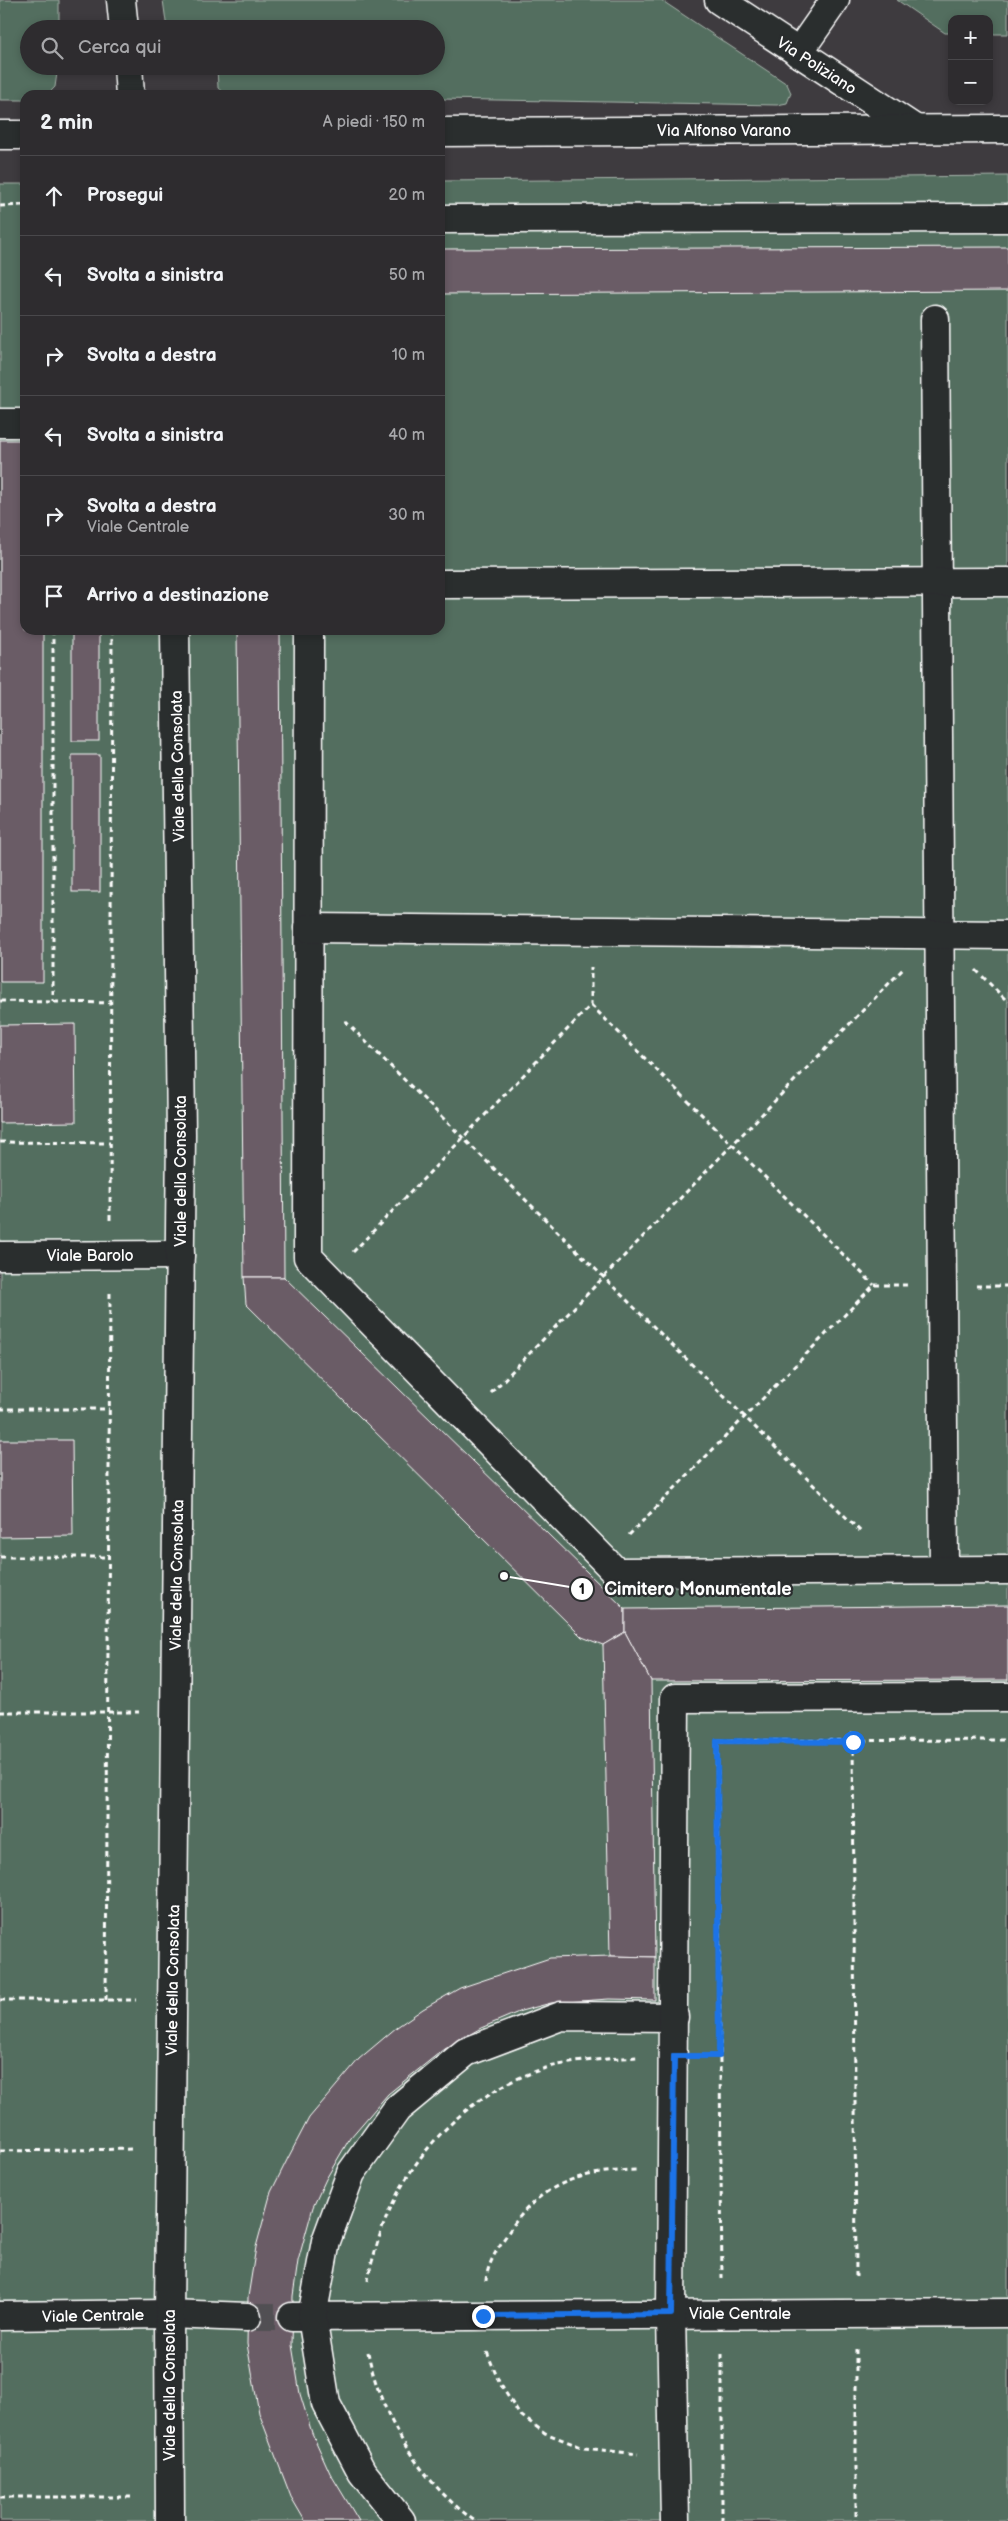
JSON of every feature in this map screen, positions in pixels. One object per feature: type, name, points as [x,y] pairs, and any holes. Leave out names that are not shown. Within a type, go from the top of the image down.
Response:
[{"type":"street","points":[[121,0],[123,20]]},
{"type":"street","name":"Via Poliziano","points":[[720,0],[915,129]]},
{"type":"street","points":[[798,53],[835,0]]},
{"type":"street","points":[[129,75],[130,90]]},
{"type":"street","name":"Via Alfonso Varano","points":[[445,132],[1008,129]]},
{"type":"street","points":[[0,135],[20,135]]},
{"type":"street","points":[[445,219],[1008,218]]},
{"type":"street","points":[[935,319],[944,1569]]},
{"type":"street","points":[[0,423],[20,422]]},
{"type":"street","points":[[445,584],[1008,582]]},
{"type":"street","name":"Viale della Consolata","points":[[170,2509],[168,2314],[181,1134],[175,635]]},
{"type":"street","points":[[309,635],[308,1256],[616,1572],[1008,1570]]},
{"type":"street","points":[[308,928],[1008,935]]},
{"type":"street","name":"Viale Barolo","points":[[0,1256],[180,1255]]},
{"type":"street","points":[[675,2521],[671,2314],[675,1698],[1008,1697]]},
{"type":"street","points":[[401,2521],[362,2472],[326,2404],[302,2317],[350,2173],[397,2109],[466,2052],[561,2016],[674,2016]]},
{"type":"street","name":"Viale Centrale","points":[[302,2317],[722,2313],[1008,2313]]},
{"type":"street","name":"Viale Centrale","points":[[0,2316],[168,2314],[247,2317]]},
{"type":"path","points":[[0,206],[20,205]]},
{"type":"path","points":[[53,635],[53,1001]]},
{"type":"path","points":[[106,2000],[110,1557],[112,635]]},
{"type":"path","points":[[590,930],[591,1004],[874,1285],[1008,1286]]},
{"type":"path","points":[[466,1419],[938,933]]},
{"type":"path","points":[[308,985],[899,1570]]},
{"type":"path","points":[[0,1001],[111,1003]]},
{"type":"path","points":[[328,1277],[591,1004]]},
{"type":"path","points":[[0,1142],[110,1143]]},
{"type":"path","points":[[605,1560],[874,1285]]},
{"type":"path","points":[[0,1410],[109,1409]]},
{"type":"path","points":[[0,1557],[110,1557]]},
{"type":"path","points":[[854,1698],[856,2521]]},
{"type":"path","points":[[0,1712],[175,1712]]},
{"type":"path","points":[[722,2521],[717,1741],[1008,1740]]},
{"type":"path","points":[[0,2000],[172,2000]]},
{"type":"path","points":[[475,2521],[464,2514],[427,2476],[398,2434],[378,2389],[368,2354],[365,2317],[368,2277],[379,2238],[393,2200],[414,2166],[444,2130],[476,2102],[511,2083],[547,2068],[596,2060],[719,2056]]},
{"type":"path","points":[[0,2151],[170,2149]]},
{"type":"path","points":[[0,2497],[170,2509]]},
{"type":"green space","points":[[0,0],[59,0],[59,20],[20,20],[20,75],[57,75],[55,87],[52,90],[20,90],[20,100],[0,100]]},
{"type":"green space","points":[[163,0],[661,0],[787,84],[791,93],[787,103],[777,105],[445,99],[445,90],[220,90],[218,88],[217,75],[445,75],[445,20],[166,20]]},
{"type":"green space","points":[[897,0],[1008,0],[1008,34],[993,34],[993,15],[948,15],[948,33],[945,33]]},
{"type":"green space","points":[[1008,176],[1008,2521],[0,2521],[0,184],[20,184],[20,635],[445,635],[445,181]]},
{"type":"building","points":[[1008,247],[1008,291],[445,294],[445,249]]},
{"type":"building","points":[[0,440],[20,440],[20,635],[43,635],[43,982],[0,982]]},
{"type":"building","points":[[72,635],[99,635],[99,741],[72,741]]},
{"type":"building","points":[[237,635],[280,635],[284,1277],[244,1277]]},
{"type":"building","points":[[72,755],[100,755],[100,892],[72,892]]},
{"type":"building","points":[[75,1024],[76,1122],[0,1123],[0,1025]]},
{"type":"building","points":[[244,1277],[284,1277],[625,1609],[625,1632],[603,1645],[582,1637],[246,1304]]},
{"type":"building","points":[[0,1440],[72,1440],[73,1536],[0,1537]]},
{"type":"building","points":[[1008,1605],[1008,1680],[651,1681],[625,1632],[625,1609]]},
{"type":"building","points":[[625,1632],[651,1681],[655,1957],[610,1956],[603,1645]]},
{"type":"building","points":[[655,1957],[655,2000],[609,1999],[551,2003],[521,2011],[481,2028],[444,2049],[388,2094],[350,2138],[326,2179],[313,2207],[298,2261],[293,2296],[292,2345],[300,2394],[312,2433],[330,2473],[359,2521],[305,2521],[291,2497],[259,2413],[247,2344],[248,2297],[256,2247],[271,2192],[309,2118],[359,2059],[397,2027],[423,2009],[460,1988],[550,1958]]},
{"type":"tunnel","points":[[247,2317],[292,2317]]},
{"type":"place","name":"Cimitero Monumentale","points":[[504,1576]]},
{"type":"route","points":[[483,2316],[671,2314],[674,2056],[719,2056],[717,1741],[853,1742]]}]
